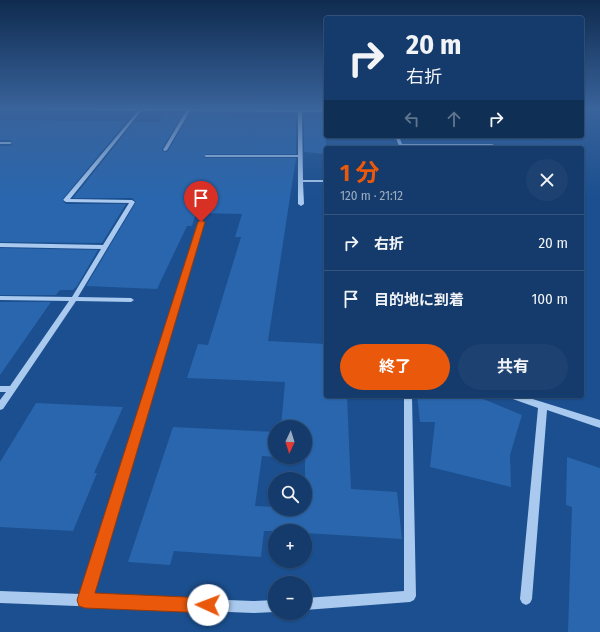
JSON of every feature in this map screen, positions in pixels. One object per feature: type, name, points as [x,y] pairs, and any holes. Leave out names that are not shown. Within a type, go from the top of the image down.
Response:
[{"type":"street","points":[[0,407],[74,299],[132,202],[66,200],[117,138]]},
{"type":"street","points":[[165,150],[172,138]]},
{"type":"street","points":[[300,138],[301,204]]},
{"type":"street","points":[[0,143],[10,143]]},
{"type":"street","points":[[401,146],[492,145]]},
{"type":"street","points":[[206,156],[300,156]]},
{"type":"street","points":[[301,181],[324,181]]},
{"type":"street","points":[[85,600],[201,222]]},
{"type":"street","points":[[0,245],[105,247]]},
{"type":"street","points":[[0,298],[131,300]]},
{"type":"street","points":[[0,389],[12,389]]},
{"type":"street","points":[[312,603],[410,596],[408,398]]},
{"type":"street","points":[[519,398],[600,424]]},
{"type":"street","points":[[526,599],[543,406]]},
{"type":"street","points":[[0,598],[268,606]]},
{"type":"building","points":[[0,138],[113,138],[62,200],[66,204],[126,204],[102,243],[0,242],[0,146],[10,146],[13,144],[10,140],[0,140]]},
{"type":"building","points":[[121,138],[168,138],[162,149],[162,151],[166,152],[175,138],[296,138],[296,154],[206,154],[203,157],[296,158],[268,341],[324,344],[324,398],[347,398],[351,489],[397,492],[402,539],[312,533],[312,524],[268,524],[268,531],[264,531],[261,557],[174,551],[170,565],[128,562],[173,427],[268,432],[268,456],[262,456],[255,506],[268,507],[268,516],[312,516],[312,472],[305,472],[305,464],[312,464],[312,420],[282,420],[285,382],[187,378],[198,344],[208,345],[241,237],[235,237],[242,214],[196,213],[192,226],[187,226],[157,289],[86,286],[136,202],[132,198],[73,198]]},
{"type":"building","points":[[304,138],[326,138],[324,154],[304,152]]},
{"type":"building","points":[[0,248],[98,250],[77,286],[73,290],[60,290],[56,295],[0,295]]},
{"type":"building","points":[[0,302],[51,302],[0,375]]},
{"type":"building","points":[[417,398],[481,398],[522,415],[510,455],[511,487],[430,467],[435,422],[420,422]]},
{"type":"building","points":[[36,403],[123,407],[94,473],[97,473],[73,531],[0,527],[0,462]]},
{"type":"building","points":[[567,457],[600,468],[600,632],[568,632],[572,507],[566,505]]},
{"type":"route","points":[[201,222],[85,600],[208,605]]}]
